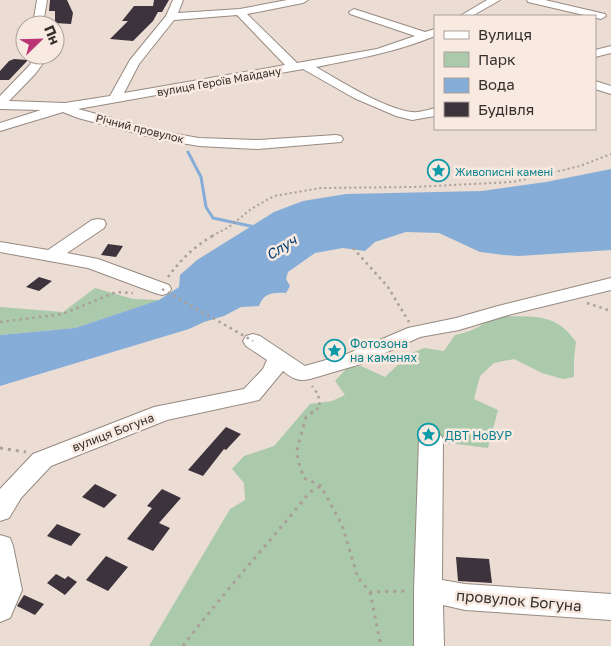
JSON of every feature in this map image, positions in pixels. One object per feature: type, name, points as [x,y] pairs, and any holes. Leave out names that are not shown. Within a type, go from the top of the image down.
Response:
[{"type":"street","points":[[39,15],[42,0]]},
{"type":"street","points":[[114,100],[134,62],[171,18],[178,0]]},
{"type":"street","points":[[171,18],[240,12],[303,0]]},
{"type":"street","points":[[467,15],[496,0]]},
{"type":"street","points":[[532,0],[601,16]]},
{"type":"street","points":[[240,12],[301,67],[399,113],[413,116],[434,112]]},
{"type":"street","points":[[354,12],[430,34]]},
{"type":"street","name":"вулиця Героїв Майдану","points":[[0,104],[65,107],[114,100],[379,52],[430,34]]},
{"type":"street","points":[[596,54],[611,49]]},
{"type":"street","points":[[0,104],[36,65]]},
{"type":"street","points":[[596,85],[611,90]]},
{"type":"street","points":[[0,127],[65,107]]},
{"type":"street","name":"Річний провулок","points":[[65,107],[92,117],[176,139],[198,142],[259,145],[336,139]]},
{"type":"street","points":[[53,255],[98,224]]},
{"type":"street","points":[[0,247],[92,263],[167,288]]},
{"type":"street","points":[[0,258],[29,265]]},
{"type":"street","points":[[253,341],[302,374],[354,359],[415,332],[459,324],[505,310],[611,284]]},
{"type":"street","name":"вулиця Богуна","points":[[0,511],[12,491],[42,460],[162,413],[251,395],[272,372],[278,359]]},
{"type":"street","points":[[429,646],[428,590],[431,439]]},
{"type":"street","points":[[0,546],[8,590],[0,609]]},
{"type":"street","name":"провулок Богуна","points":[[428,590],[465,597],[504,598],[545,604],[611,607]]},
{"type":"path","points":[[253,341],[167,288],[168,276],[181,260],[200,243],[229,227],[251,209],[274,196],[320,188],[412,187],[513,182],[580,166],[611,154]]},
{"type":"path","points":[[353,248],[388,287],[415,332]]},
{"type":"path","points":[[115,287],[116,292]]},
{"type":"path","points":[[0,322],[63,314],[116,292],[135,293]]},
{"type":"path","points":[[302,374],[318,394],[320,406],[306,417],[305,428],[300,437],[296,455],[304,478],[321,486],[342,525],[358,578],[370,592],[381,646]]},
{"type":"path","points":[[0,448],[27,452],[42,460]]},
{"type":"path","points":[[183,646],[210,610],[257,557],[310,492],[321,486]]},
{"type":"path","points":[[370,592],[428,590]]},
{"type":"green space","points":[[95,288],[133,299],[160,300],[75,328],[0,335],[0,307],[63,312]]},
{"type":"green space","points":[[500,316],[543,318],[560,325],[576,342],[574,377],[563,379],[542,373],[514,359],[494,363],[480,376],[474,399],[498,410],[488,448],[456,444],[422,443],[429,646],[149,646],[230,509],[245,500],[244,483],[232,469],[244,456],[274,446],[310,404],[332,401],[345,395],[335,381],[347,368],[361,366],[385,377],[409,354],[424,348],[444,351],[455,335],[474,329]]},
{"type":"water","name":"Случ","points":[[611,169],[611,250],[519,256],[504,255],[480,252],[439,233],[406,232],[375,242],[365,251],[343,248],[315,253],[288,272],[286,279],[290,286],[286,293],[270,294],[263,298],[259,306],[241,307],[224,316],[189,329],[0,386],[0,335],[75,328],[159,300],[179,287],[180,275],[197,260],[274,212],[303,201],[346,194],[482,191],[546,182]]},
{"type":"building","points":[[50,0],[67,0],[73,13],[71,24],[65,24],[65,15],[55,15],[55,11],[49,11]]},
{"type":"building","points":[[154,0],[169,0],[162,12],[158,12],[153,21],[133,41],[110,39],[128,21],[122,21],[134,6],[153,6]]},
{"type":"building","points":[[15,59],[15,65],[23,65],[9,80],[0,80],[0,71],[9,61]]},
{"type":"building","points":[[108,244],[123,246],[116,257],[101,255]]},
{"type":"building","points":[[39,277],[52,281],[39,291],[26,287]]},
{"type":"building","points":[[226,427],[241,434],[226,450],[224,449],[203,476],[188,470]]},
{"type":"building","points":[[95,484],[117,495],[104,508],[82,497]]},
{"type":"building","points":[[162,489],[181,498],[159,523],[170,528],[153,551],[127,539],[152,508],[147,506]]},
{"type":"building","points":[[57,524],[81,534],[71,546],[47,536]]},
{"type":"building","points":[[106,556],[128,567],[108,591],[86,580]]},
{"type":"building","points":[[456,557],[489,559],[492,583],[458,581]]},
{"type":"building","points":[[56,574],[65,579],[68,576],[77,582],[65,595],[47,583]]},
{"type":"building","points":[[24,595],[44,604],[35,615],[17,606]]},
{"type":"waterway","points":[[188,152],[201,177],[206,207],[213,218],[255,227]]},
{"type":"place","name":"Живописні камені","points":[[439,171]]},
{"type":"place","name":"Фотозона на каменях","points":[[334,350]]},
{"type":"place","name":"ДВТ НоВУР","points":[[429,435]]}]
